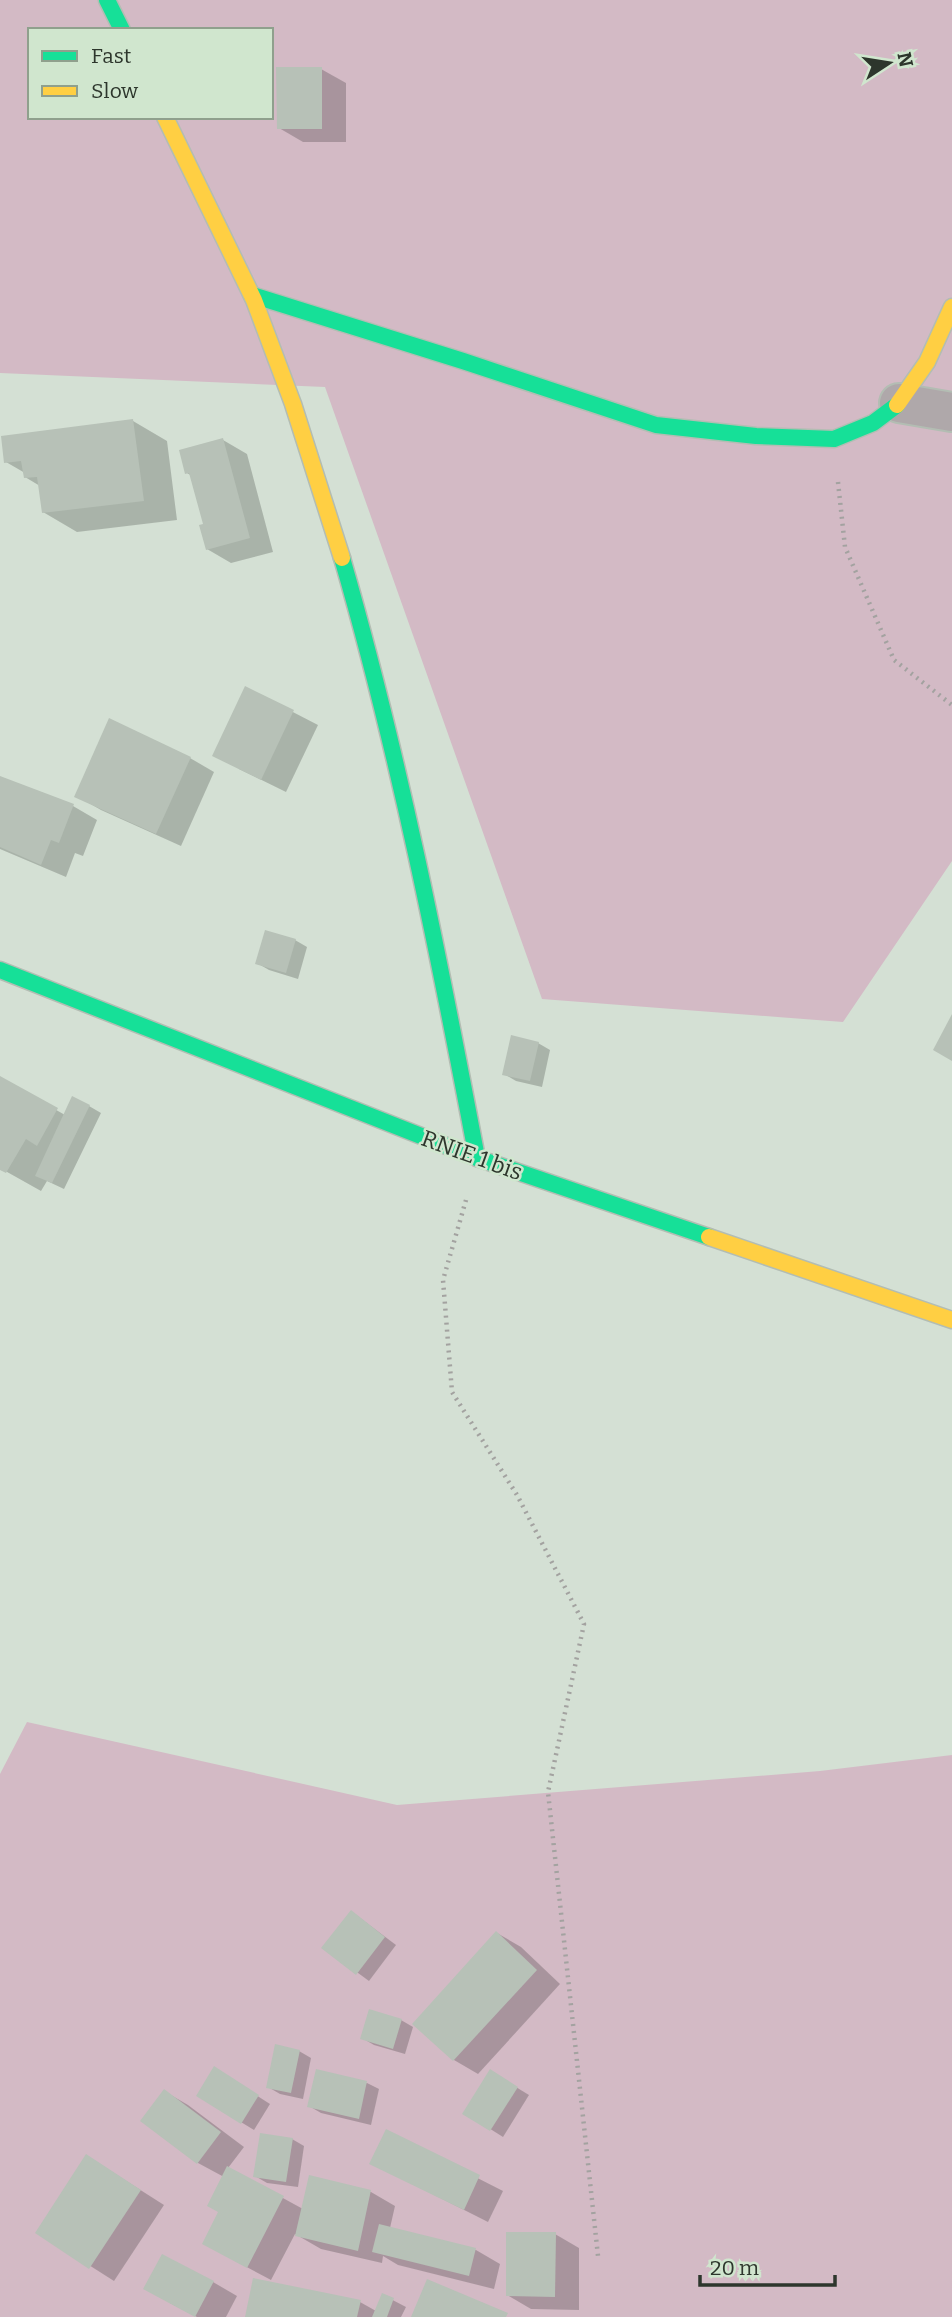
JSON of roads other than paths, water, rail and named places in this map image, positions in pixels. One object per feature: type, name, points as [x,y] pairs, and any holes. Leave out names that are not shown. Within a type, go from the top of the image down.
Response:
[{"type":"street","points":[[107,0],[121,28]]},
{"type":"street","points":[[165,119],[252,296],[322,489],[401,788],[443,976],[477,1158]]},
{"type":"street","points":[[252,296],[463,361],[656,425],[756,436],[834,439],[873,423],[899,402],[927,362],[952,307]]},
{"type":"street","points":[[899,402],[952,412]]},
{"type":"street","name":"RNIE 1 bis","points":[[0,970],[477,1158],[952,1320]]}]
